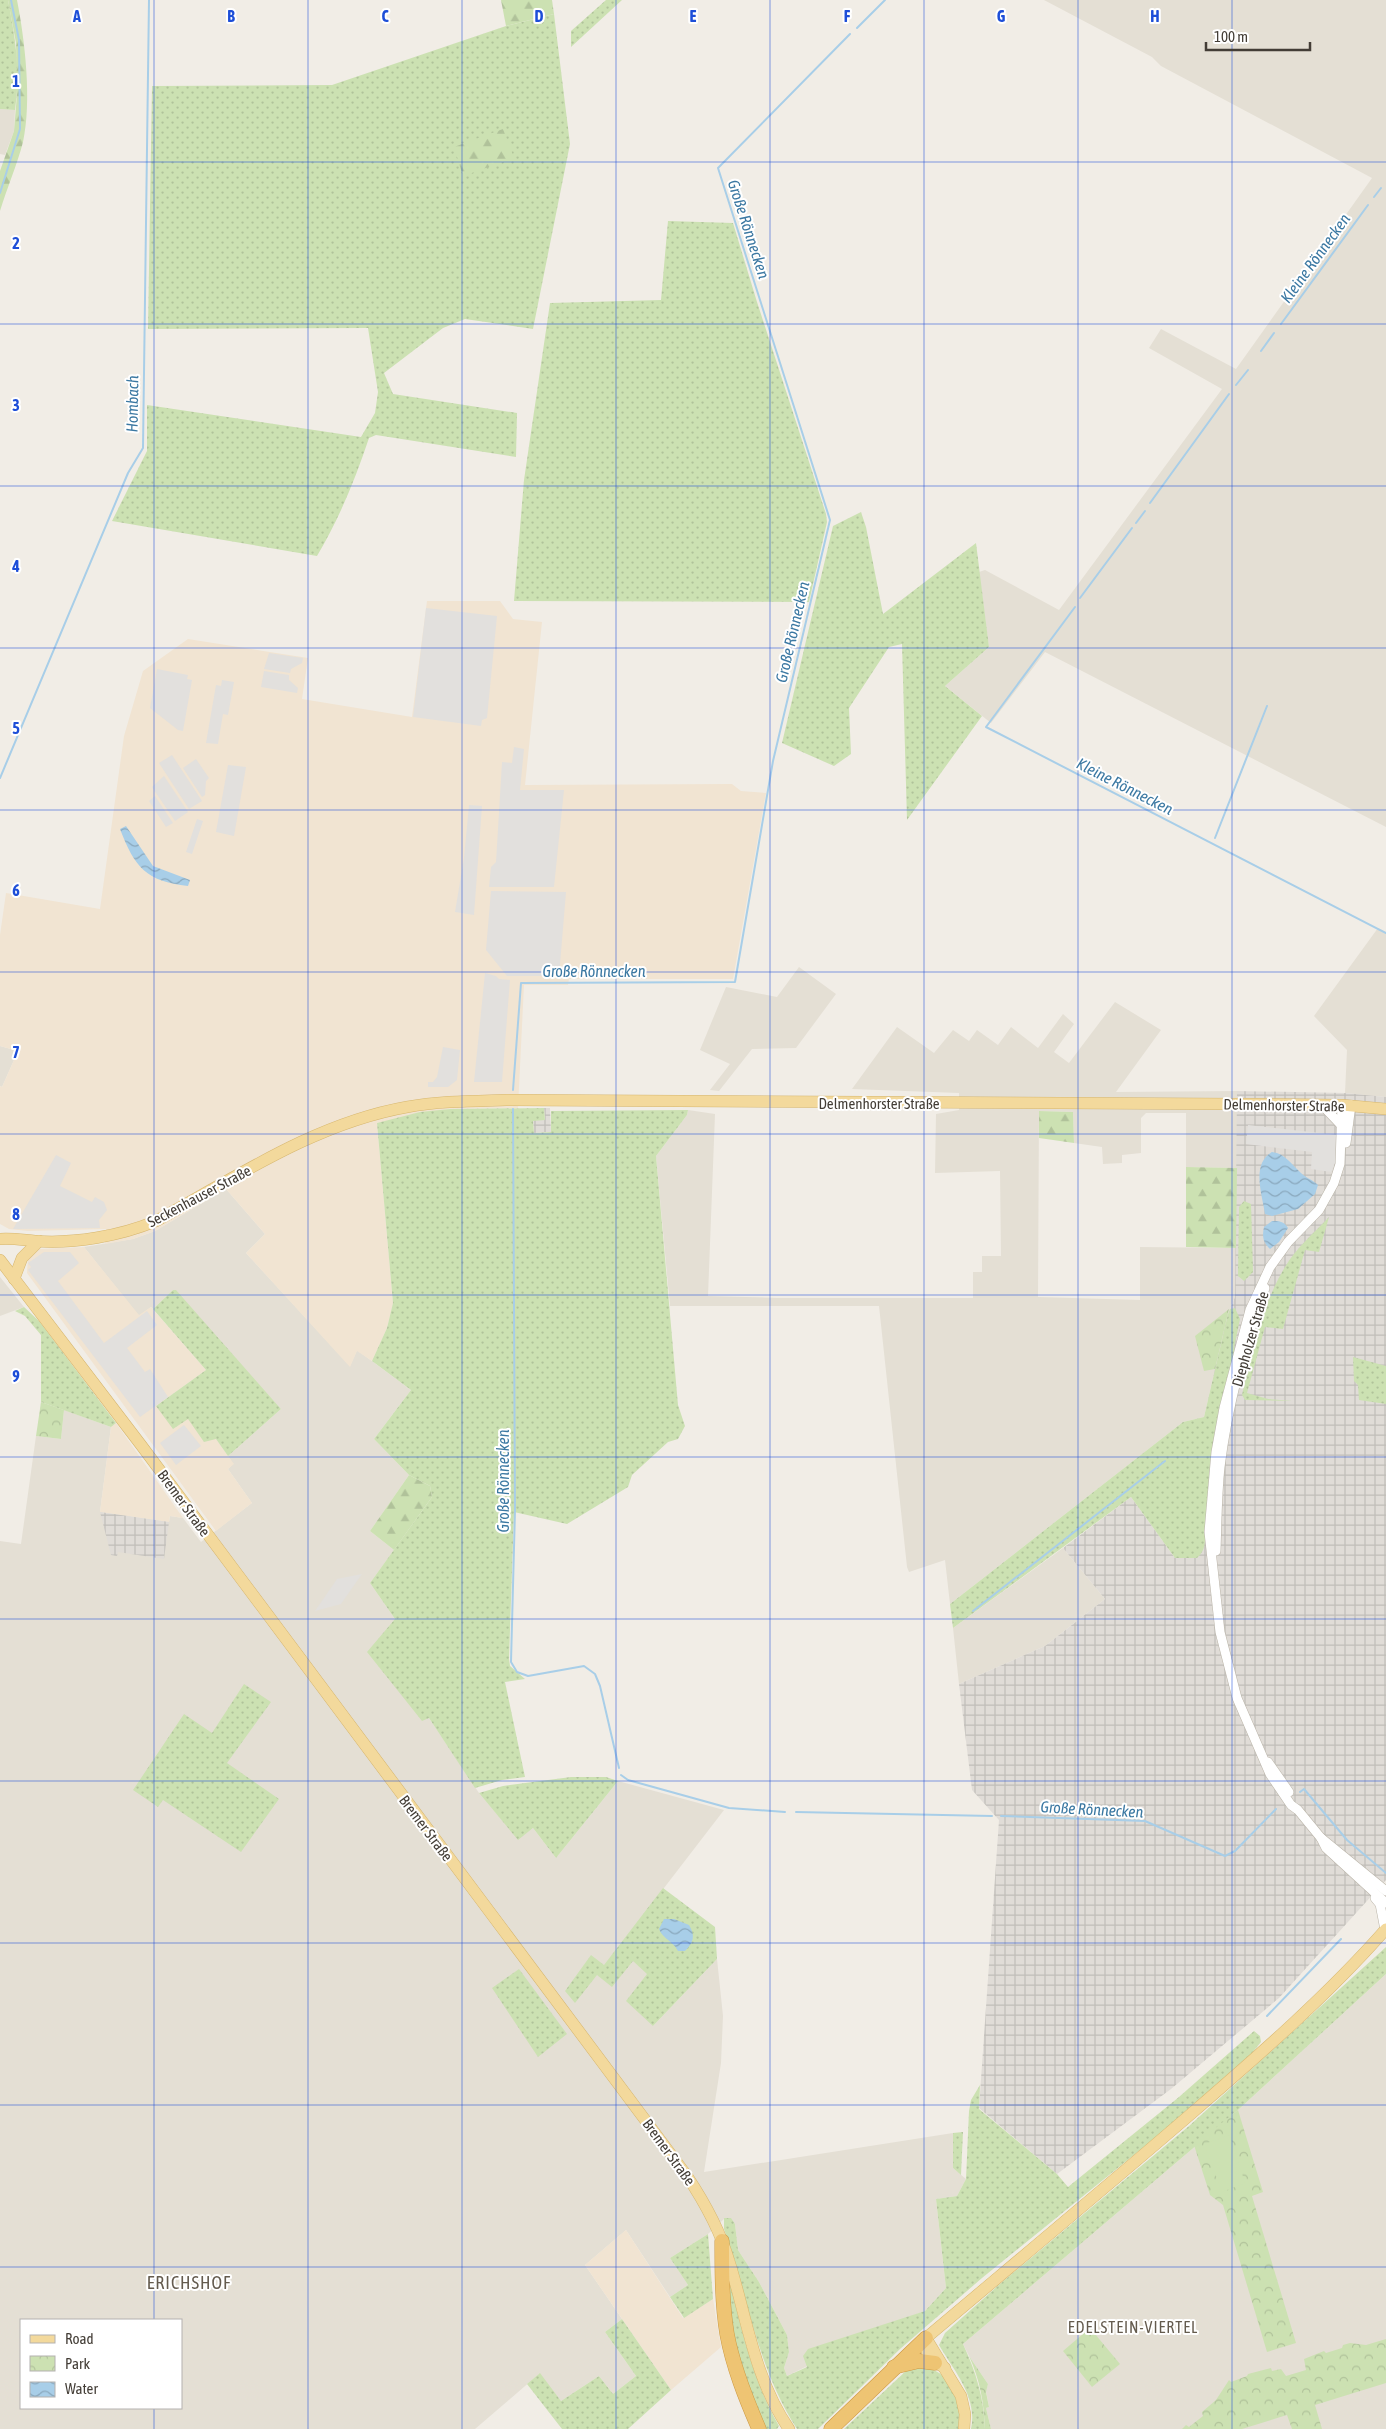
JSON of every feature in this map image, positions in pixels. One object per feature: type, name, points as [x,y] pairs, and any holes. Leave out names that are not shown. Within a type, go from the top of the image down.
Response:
[{"type":"highway","points":[[722,2241],[724,2316],[727,2335],[732,2358],[759,2429]]},
{"type":"highway","points":[[831,2429],[926,2338]]},
{"type":"highway","points":[[894,2367],[919,2361],[940,2365]]},
{"type":"main road","name":"Delmenhorster Straße","points":[[356,1120],[408,1107],[442,1102],[506,1100],[1346,1105],[1386,1109]]},
{"type":"main road","name":"Seckenhauser Straße","points":[[37,1241],[108,1236],[136,1230],[304,1141],[356,1120]]},
{"type":"main road","points":[[0,1239],[37,1241]]},
{"type":"main road","points":[[0,1246],[37,1241]]},
{"type":"main road","points":[[14,1279],[22,1258],[37,1241]]},
{"type":"main road","name":"Bremer Straße","points":[[0,1260],[672,2155],[707,2205],[722,2241],[759,2371],[771,2400],[789,2429]]},
{"type":"main road","points":[[964,2429],[965,2414],[961,2396],[940,2365],[925,2348],[926,2338],[1242,2070],[1386,1933]]},
{"type":"street","points":[[1322,1105],[1342,1126]]},
{"type":"street","name":"Diepholzer Straße","points":[[1346,1105],[1342,1126],[1340,1164],[1328,1196],[1270,1267],[1250,1310],[1224,1408],[1216,1452],[1210,1550],[1220,1632],[1228,1668],[1236,1698],[1261,1753],[1296,1802],[1298,1810],[1321,1838],[1386,1891]]},
{"type":"street","name":"Diepholzer Straße","points":[[1213,1566],[1220,1465],[1234,1396],[1256,1312],[1267,1282],[1278,1265],[1326,1209],[1341,1183],[1346,1105]]},
{"type":"street","name":"Diepholzer Straße","points":[[1321,1838],[1326,1848],[1336,1860],[1386,1903]]},
{"type":"street","points":[[1372,1891],[1380,1904],[1386,1933]]},
{"type":"shaded area","points":[[1044,0],[1386,0],[1386,827],[1045,652],[991,723],[945,686],[989,647],[979,572],[985,570],[1059,610],[1222,389],[1149,348],[1161,329],[1236,369],[1372,178],[1161,66],[1152,57]]},
{"type":"shaded area","points":[[0,109],[15,110],[14,131],[5,155],[0,154]]},
{"type":"shaded area","points":[[427,601],[500,601],[513,619],[542,622],[525,785],[732,784],[741,791],[766,793],[733,979],[569,979],[568,985],[524,985],[518,1108],[450,1109],[377,1123],[393,1303],[387,1328],[372,1361],[357,1351],[350,1367],[246,1253],[265,1234],[226,1189],[155,1231],[133,1239],[105,1244],[106,1229],[28,1231],[9,1229],[0,1224],[0,1086],[2,1087],[18,1051],[0,1046],[0,935],[6,893],[100,909],[124,736],[143,671],[188,639],[308,658],[302,699],[412,717]]},
{"type":"shaded area","points":[[426,608],[497,616],[487,718],[482,720],[481,726],[413,717]]},
{"type":"shaded area","points":[[269,653],[303,658],[302,663],[291,669],[290,673],[264,669]]},
{"type":"shaded area","points":[[157,669],[188,675],[187,679],[192,680],[183,731],[178,730],[150,708]]},
{"type":"shaded area","points":[[264,671],[289,675],[289,680],[298,688],[297,693],[261,687]]},
{"type":"shaded area","points":[[222,680],[234,682],[228,715],[223,714],[218,744],[206,743],[216,685],[221,686]]},
{"type":"shaded area","points":[[514,747],[524,749],[520,790],[564,790],[554,887],[489,887],[491,867],[496,862],[502,762],[512,763]]},
{"type":"shaded area","points":[[172,755],[202,801],[189,809],[159,763]]},
{"type":"shaded area","points":[[196,759],[209,778],[206,781],[205,795],[202,797],[183,768]]},
{"type":"shaded area","points":[[228,765],[246,767],[234,836],[216,832]]},
{"type":"shaded area","points":[[164,776],[188,812],[175,821],[152,787]]},
{"type":"shaded area","points":[[155,796],[173,823],[166,827],[149,801]]},
{"type":"shaded area","points":[[469,805],[482,806],[474,915],[455,912],[464,858]]},
{"type":"shaded area","points":[[197,819],[203,821],[192,854],[186,852]]},
{"type":"shaded area","points":[[491,891],[566,892],[559,976],[507,976],[486,950]]},
{"type":"shaded area","points":[[1378,928],[1386,932],[1386,1097],[1345,1093],[1347,1050],[1314,1016]]},
{"type":"shaded area","points":[[799,967],[836,994],[796,1048],[752,1049],[719,1091],[710,1090],[730,1064],[700,1050],[726,987],[777,997]]},
{"type":"shaded area","points":[[485,973],[496,976],[499,979],[510,980],[502,1082],[474,1082]]},
{"type":"shaded area","points":[[1115,1002],[1161,1030],[1116,1092],[1237,1091],[1237,1168],[1186,1167],[1186,1113],[1146,1113],[1141,1118],[1141,1153],[1122,1155],[1122,1163],[1103,1164],[1102,1147],[1074,1143],[1073,1112],[1039,1111],[1038,1297],[1140,1300],[1140,1247],[1236,1248],[1235,1297],[1228,1314],[1204,1417],[1183,1422],[950,1604],[945,1560],[909,1572],[907,1567],[879,1306],[670,1306],[656,1156],[687,1115],[688,1110],[715,1114],[708,1296],[973,1298],[973,1272],[982,1272],[982,1256],[1001,1256],[1000,1171],[935,1173],[936,1114],[959,1110],[959,1093],[852,1089],[897,1027],[934,1053],[953,1030],[969,1041],[977,1030],[998,1045],[1011,1027],[1038,1048],[1063,1014],[1074,1024],[1054,1052],[1069,1063]]},
{"type":"shaded area","points":[[0,1046],[18,1051],[2,1087],[0,1086]]},
{"type":"shaded area","points":[[443,1047],[460,1050],[457,1080],[448,1087],[428,1087],[428,1082],[433,1082],[437,1077]]},
{"type":"shaded area","points":[[1237,1091],[1345,1093],[1386,1097],[1386,1880],[1279,1998],[1171,2089],[1057,2174],[979,2108],[999,1820],[972,1790],[959,1684],[1045,1646],[1105,1599],[1063,1548],[1131,1497],[1175,1558],[1215,1369],[1228,1314],[1235,1297]]},
{"type":"shaded area","points":[[544,1108],[550,1108],[551,1132],[534,1133],[533,1120],[545,1120]]},
{"type":"shaded area","points":[[1248,1125],[1338,1135],[1338,1157],[1331,1172],[1311,1169],[1312,1152],[1246,1144]]},
{"type":"shaded area","points":[[56,1155],[71,1163],[60,1186],[92,1202],[95,1197],[104,1202],[107,1210],[99,1220],[100,1228],[13,1229]]},
{"type":"shaded area","points":[[226,1189],[265,1234],[246,1253],[350,1366],[357,1350],[411,1390],[374,1439],[409,1475],[370,1531],[394,1550],[370,1583],[395,1619],[429,1718],[479,1793],[518,1839],[533,1828],[556,1858],[618,1781],[724,1810],[634,1927],[648,1974],[653,2026],[717,1959],[723,2016],[721,2063],[704,2172],[953,2133],[953,2168],[966,2179],[957,2196],[936,2199],[946,2288],[925,2311],[901,2320],[787,2376],[784,2368],[789,2352],[787,2335],[759,2282],[738,2250],[735,2224],[731,2219],[724,2219],[708,2234],[670,2258],[688,2285],[670,2297],[626,2230],[585,2265],[622,2319],[605,2332],[636,2376],[613,2394],[599,2376],[561,2401],[539,2374],[475,2429],[0,2429],[0,1541],[21,1544],[36,1436],[61,1439],[64,1410],[111,1427],[100,1512],[169,1522],[170,1516],[183,1518],[201,1542],[252,1503],[228,1469],[233,1464],[228,1456],[281,1409],[173,1290],[153,1309],[151,1307],[139,1316],[84,1247],[133,1239],[155,1231]]},
{"type":"shaded area","points":[[84,1247],[139,1315],[151,1307],[206,1370],[156,1406],[188,1419],[216,1439],[234,1464],[228,1469],[252,1503],[216,1531],[27,1273],[28,1259],[39,1249]]},
{"type":"shaded area","points":[[44,1252],[70,1252],[79,1263],[58,1281],[104,1343],[147,1311],[157,1325],[127,1348],[145,1372],[150,1369],[168,1397],[140,1417],[28,1270],[31,1267],[28,1263]]},
{"type":"shaded area","points":[[0,1277],[24,1307],[0,1316]]},
{"type":"shaded area","points":[[116,1423],[183,1518],[170,1516],[169,1522],[100,1512],[111,1427]]},
{"type":"shaded area","points":[[184,1425],[201,1446],[176,1465],[160,1443]]},
{"type":"shaded area","points":[[100,1512],[169,1522],[164,1559],[118,1552],[117,1556],[111,1555]]},
{"type":"shaded area","points":[[1063,1548],[1105,1599],[1045,1646],[959,1684],[953,1628]]},
{"type":"shaded area","points":[[362,1574],[341,1604],[315,1611],[337,1579]]},
{"type":"shaded area","points":[[1386,1974],[1386,2429],[991,2429],[986,2408],[989,2407],[986,2391],[988,2384],[963,2344],[1238,2110]]},
{"type":"shaded area","points":[[626,2230],[683,2318],[713,2299],[721,2347],[671,2390],[585,2265]]},
{"type":"green space","points":[[0,0],[8,0],[15,41],[17,96],[15,110],[0,109]]},
{"type":"green space","points":[[8,0],[17,0],[20,16],[25,52],[27,108],[23,142],[0,211],[0,171],[14,131],[17,94],[16,43]]},
{"type":"green space","points":[[501,0],[552,0],[554,14],[506,26]]},
{"type":"green space","points":[[606,0],[622,0],[571,47],[571,31]]},
{"type":"green space","points":[[554,14],[570,144],[533,329],[465,319],[443,328],[384,373],[393,394],[517,413],[516,457],[376,435],[369,438],[346,499],[317,556],[112,521],[147,451],[147,405],[361,437],[375,413],[378,392],[368,328],[148,329],[152,86],[332,85],[506,26]]},
{"type":"green space","points":[[503,129],[514,158],[463,176],[454,147]]},
{"type":"green space","points":[[668,221],[733,223],[826,514],[827,522],[809,602],[514,601],[524,480],[550,303],[661,300]]},
{"type":"green space","points":[[861,512],[866,527],[883,614],[976,543],[989,647],[945,686],[982,716],[907,820],[902,644],[889,647],[849,708],[851,754],[834,766],[782,743],[833,526]]},
{"type":"green space","points":[[544,1108],[545,1120],[533,1121],[534,1133],[551,1132],[551,1111],[688,1110],[687,1115],[656,1156],[678,1405],[685,1426],[678,1439],[668,1442],[632,1475],[628,1487],[567,1524],[514,1512],[509,1659],[510,1666],[525,1679],[505,1682],[525,1777],[502,1780],[475,1788],[429,1718],[422,1721],[367,1652],[395,1619],[370,1583],[432,1497],[430,1486],[409,1475],[374,1439],[411,1390],[372,1361],[387,1328],[393,1303],[377,1123],[420,1112],[450,1109]]},
{"type":"green space","points":[[1039,1111],[1073,1112],[1074,1143],[1039,1138]]},
{"type":"green space","points":[[1186,1167],[1237,1168],[1236,1248],[1186,1247]]},
{"type":"green space","points":[[1244,1201],[1251,1204],[1253,1272],[1244,1281],[1238,1276],[1239,1207]]},
{"type":"green space","points":[[1329,1217],[1319,1252],[1305,1250],[1283,1329],[1265,1327],[1247,1393],[1268,1399],[1293,1401],[1245,1400],[1242,1395],[1254,1346],[1270,1297],[1294,1253]]},
{"type":"green space","points":[[173,1290],[176,1290],[281,1409],[228,1456],[216,1439],[204,1442],[188,1419],[173,1429],[156,1406],[206,1370],[153,1309]]},
{"type":"green space","points":[[24,1307],[39,1321],[116,1423],[111,1427],[41,1402],[41,1335],[25,1316],[15,1311]]},
{"type":"green space","points":[[1235,1308],[1240,1319],[1234,1348],[1237,1350],[1205,1531],[1204,1546],[1200,1555],[1197,1558],[1175,1558],[1131,1497],[953,1628],[950,1604],[1183,1422],[1204,1417],[1228,1314],[1230,1309]]},
{"type":"green space","points":[[1229,1309],[1215,1369],[1204,1371],[1195,1336]]},
{"type":"green space","points":[[1353,1357],[1386,1366],[1386,1404],[1359,1400],[1358,1385],[1354,1381]]},
{"type":"green space","points":[[41,1402],[64,1410],[61,1439],[36,1436]]},
{"type":"green space","points":[[409,1475],[430,1486],[432,1497],[394,1550],[370,1531]]},
{"type":"green space","points":[[244,1684],[271,1702],[227,1763],[279,1799],[241,1852],[163,1800],[158,1807],[133,1790],[184,1714],[212,1733]]},
{"type":"green space","points":[[571,1777],[606,1777],[618,1781],[556,1858],[533,1828],[518,1840],[479,1793],[503,1786]]},
{"type":"green space","points":[[663,1888],[715,1927],[717,1959],[653,2026],[626,2001],[647,1974],[633,1961],[612,1987],[597,1975],[575,2003],[565,1991],[591,1955],[604,1965]]},
{"type":"green space","points":[[1386,1947],[1386,1974],[1238,2110],[963,2344],[972,2365],[983,2407],[985,2429],[971,2429],[972,2417],[968,2395],[939,2345],[945,2333],[1001,2283],[1189,2126]]},
{"type":"green space","points":[[519,1969],[567,2034],[538,2057],[492,1988]]},
{"type":"green space","points":[[1254,2031],[1260,2036],[1261,2042],[1252,2053],[1156,2137],[982,2278],[900,2349],[818,2429],[797,2429],[772,2381],[754,2332],[724,2229],[724,2218],[731,2218],[735,2224],[738,2250],[759,2282],[787,2335],[789,2352],[784,2368],[787,2376],[807,2367],[803,2356],[808,2349],[925,2311],[946,2288],[936,2199],[957,2196],[966,2179],[969,2111],[971,2100],[980,2085],[979,2109],[1057,2174],[1068,2187],[1179,2097]]},
{"type":"green space","points":[[1238,2110],[1263,2192],[1252,2196],[1296,2343],[1267,2352],[1223,2205],[1210,2195],[1194,2145]]},
{"type":"green space","points":[[963,2132],[961,2175],[953,2168],[953,2133]]},
{"type":"green space","points":[[1230,2135],[1245,2183],[1222,2192],[1204,2144]]},
{"type":"green space","points":[[708,2234],[713,2299],[684,2318],[670,2297],[688,2285],[670,2258]]},
{"type":"green space","points":[[727,2269],[747,2350],[769,2408],[779,2426],[777,2429],[762,2429],[733,2346]]},
{"type":"green space","points":[[622,2319],[671,2390],[628,2429],[562,2429],[527,2384],[540,2373],[561,2401],[599,2376],[613,2394],[636,2376],[605,2332]]},
{"type":"green space","points":[[1090,2328],[1120,2364],[1092,2387],[1063,2351]]},
{"type":"green space","points":[[1386,2339],[1386,2383],[1315,2405],[1322,2429],[1292,2429],[1287,2415],[1242,2429],[1182,2429],[1186,2425],[1189,2427],[1203,2416],[1202,2412],[1216,2400],[1229,2380],[1231,2382],[1248,2374],[1271,2368],[1272,2371],[1281,2369],[1286,2376],[1306,2370],[1304,2359],[1324,2351],[1326,2353],[1342,2348],[1343,2345],[1350,2343],[1366,2345]]},
{"type":"green space","points":[[969,2356],[988,2384],[986,2392],[989,2407],[986,2408],[991,2429],[985,2429],[981,2392]]},
{"type":"green space","points":[[921,2366],[940,2374],[953,2388],[959,2408],[958,2429],[844,2429],[908,2369]]},
{"type":"water","points":[[126,826],[153,866],[190,880],[188,886],[162,880],[144,870],[131,854],[120,829]]},
{"type":"water","points":[[1272,1152],[1285,1157],[1303,1175],[1318,1185],[1315,1194],[1298,1209],[1272,1216],[1265,1214],[1260,1189],[1260,1172],[1266,1157]]},
{"type":"water","points":[[1272,1221],[1281,1222],[1288,1228],[1279,1242],[1270,1249],[1264,1242],[1263,1234],[1264,1227]]},
{"type":"water","points":[[664,1919],[674,1919],[689,1925],[693,1939],[685,1951],[678,1951],[659,1929]]},
{"type":"waterway","points":[[0,193],[20,129],[19,40],[11,0]]},
{"type":"waterway","name":"Hombach","points":[[0,778],[128,473],[143,448],[149,0]]},
{"type":"waterway","name":"Große Rönnecken","points":[[857,28],[885,0]]},
{"type":"waterway","name":"Große Rönnecken","points":[[513,1090],[521,983],[735,982],[773,761],[830,520],[718,168],[850,34]]},
{"type":"waterway","name":"Kleine Rönnecken","points":[[1374,197],[1381,188]]},
{"type":"waterway","name":"Kleine Rönnecken","points":[[1281,324],[1368,205]]},
{"type":"waterway","points":[[1261,351],[1274,333]]},
{"type":"waterway","points":[[1236,385],[1248,370]]},
{"type":"waterway","name":"Kleine Rönnecken","points":[[1150,503],[1229,394]]},
{"type":"waterway","name":"Kleine Rönnecken","points":[[1136,523],[1145,511]]},
{"type":"waterway","name":"Kleine Rönnecken","points":[[1080,598],[1132,528]]},
{"type":"waterway","name":"Kleine Rönnecken","points":[[1075,607],[986,727],[1386,933]]},
{"type":"waterway","points":[[1215,838],[1267,706]]},
{"type":"waterway","name":"Große Rönnecken","points":[[513,1109],[515,1510],[511,1662],[517,1672],[528,1676],[584,1666],[595,1674],[600,1686],[619,1768]]},
{"type":"waterway","points":[[973,1611],[1165,1461]]},
{"type":"waterway","name":"Große Rönnecken","points":[[621,1775],[628,1780],[729,1808],[785,1812]]},
{"type":"waterway","name":"Große Rönnecken","points":[[1300,1792],[1304,1789],[1347,1840],[1386,1873]]},
{"type":"waterway","name":"Große Rönnecken","points":[[1001,1816],[1145,1821],[1225,1856],[1235,1851],[1276,1809]]},
{"type":"waterway","name":"Große Rönnecken","points":[[796,1812],[992,1816]]},
{"type":"waterway","points":[[1267,2016],[1341,1939]]},
{"type":"district","name":"ERICHSHOF","points":[[189,2282]]},
{"type":"district","name":"EDELSTEIN-VIERTEL","points":[[1133,2327]]}]
